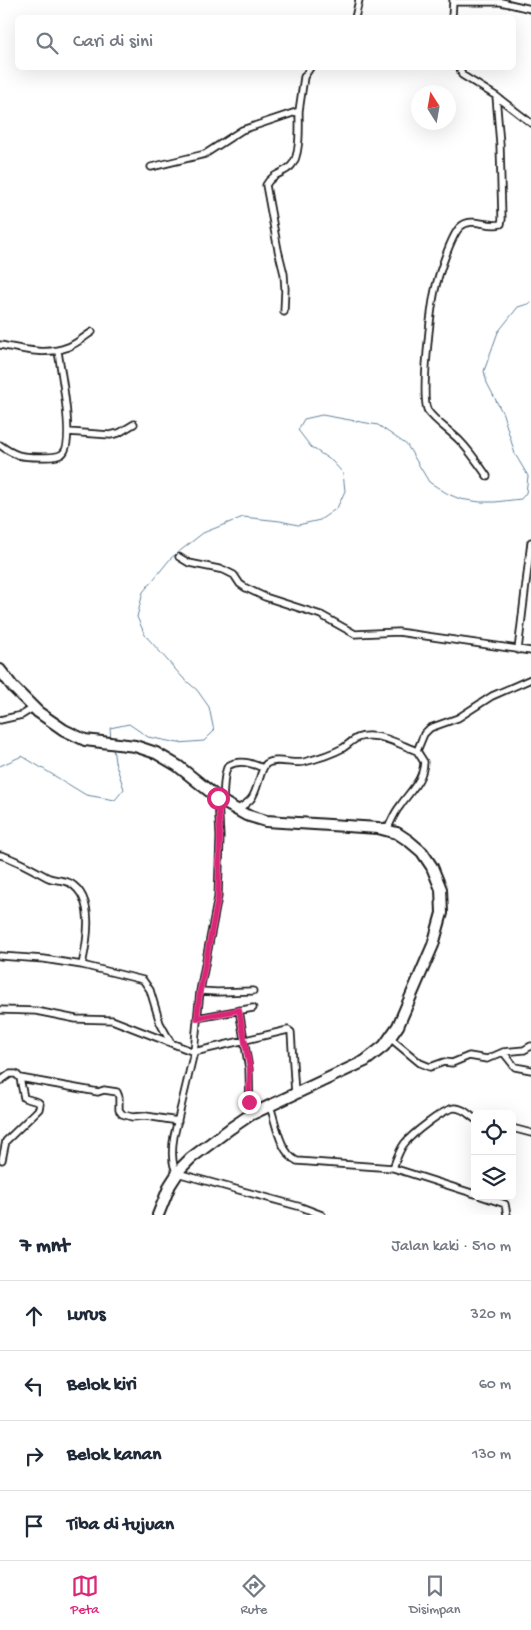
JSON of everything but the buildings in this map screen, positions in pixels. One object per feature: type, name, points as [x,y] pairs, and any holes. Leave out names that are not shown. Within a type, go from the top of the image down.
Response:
[{"type":"highway","points":[[0,670],[33,708],[64,730],[76,737],[144,748],[160,755],[183,770],[221,800],[253,818],[266,821],[387,830],[402,836],[422,852],[436,875],[441,889],[443,904],[433,945],[415,990],[390,1038],[365,1061],[250,1116],[191,1158],[170,1184],[158,1215]]},
{"type":"street","points":[[356,15],[359,0]]},
{"type":"street","points":[[452,15],[453,1],[501,2],[531,9]]},
{"type":"street","points":[[284,312],[284,274],[266,185],[271,177],[291,167],[295,161],[304,76],[308,70]]},
{"type":"street","points":[[461,70],[462,75],[496,96],[531,123]]},
{"type":"street","points":[[487,476],[461,441],[427,410],[425,402],[425,375],[435,289],[450,245],[459,228],[466,223],[501,224],[501,153],[496,96]]},
{"type":"street","points":[[151,167],[205,154],[242,130],[299,111]]},
{"type":"street","points":[[0,345],[30,350],[58,351],[69,347],[92,332]]},
{"type":"street","points":[[0,445],[14,455],[21,457],[48,457],[62,455],[65,452],[68,432],[66,402],[58,351]]},
{"type":"street","points":[[68,432],[110,436],[134,424]]},
{"type":"street","points":[[518,650],[531,542]]},
{"type":"street","points":[[179,557],[189,562],[224,570],[234,576],[246,588],[265,597],[321,616],[355,634],[398,632],[531,651]]},
{"type":"street","points":[[418,751],[424,734],[430,728],[458,718],[492,696],[531,679]]},
{"type":"street","points":[[0,720],[22,715],[33,708]]},
{"type":"street","points":[[236,810],[252,798],[263,768],[267,764],[273,762],[297,763],[308,761],[343,748],[353,739],[365,736],[379,737],[418,751],[424,762],[420,777],[413,790],[397,810],[387,830]]},
{"type":"street","points":[[263,768],[246,762],[234,763],[228,766],[225,774],[226,781],[221,800],[218,898],[200,991],[194,1052],[173,1144],[173,1164],[177,1173],[301,1207],[322,1215]]},
{"type":"street","points":[[0,856],[49,878],[66,881],[79,890],[86,908],[88,926],[88,940],[82,965]]},
{"type":"street","points":[[0,956],[44,959],[82,965],[138,978],[146,983],[160,1023],[171,1044]]},
{"type":"street","points":[[200,991],[252,991]]},
{"type":"street","points":[[197,1018],[253,1008]]},
{"type":"street","points":[[0,1010],[36,1010],[76,1019],[112,1020],[194,1052],[290,1030],[296,1094]]},
{"type":"street","points":[[239,1010],[250,1074],[250,1116]]},
{"type":"street","points":[[390,1038],[420,1064],[430,1067],[444,1062],[452,1063],[465,1056],[487,1059],[503,1052],[521,1051],[531,1046]]},
{"type":"street","points":[[503,1052],[515,1067],[531,1070]]},
{"type":"street","points":[[0,1081],[16,1074],[20,1078],[98,1092],[104,1090],[117,1092],[119,1110],[122,1114],[132,1117],[146,1116],[178,1121]]},
{"type":"street","points":[[2,1160],[6,1141],[40,1106],[40,1102],[24,1098],[20,1078]]},
{"type":"street","points":[[270,1106],[284,1149],[293,1159],[303,1162],[393,1168],[471,1193]]},
{"type":"street","points":[[393,1168],[399,1151],[408,1139],[450,1109],[461,1109],[471,1116]]},
{"type":"street","points":[[516,1129],[531,1133]]},
{"type":"street","points":[[493,1200],[507,1206],[507,1215]]},
{"type":"waterway","points":[[111,739],[110,728],[129,724],[148,737],[178,743],[204,741],[214,731],[209,707],[197,690],[183,678],[145,635],[137,617],[143,592],[171,558],[203,533],[243,517],[298,525],[320,520],[337,508],[345,491],[343,473],[332,461],[311,447],[298,430],[304,419],[322,415],[378,425],[407,445],[429,482],[460,499],[480,502],[521,499],[526,493],[528,476],[515,454],[503,414],[487,383],[484,371],[498,332],[518,307],[531,303]]},
{"type":"waterway","points":[[0,766],[22,756],[86,795],[115,800],[124,789],[115,762],[113,748]]},
{"type":"route","points":[[218,798],[220,837],[218,898],[200,991],[197,1018],[239,1010],[250,1069],[249,1102]]}]
